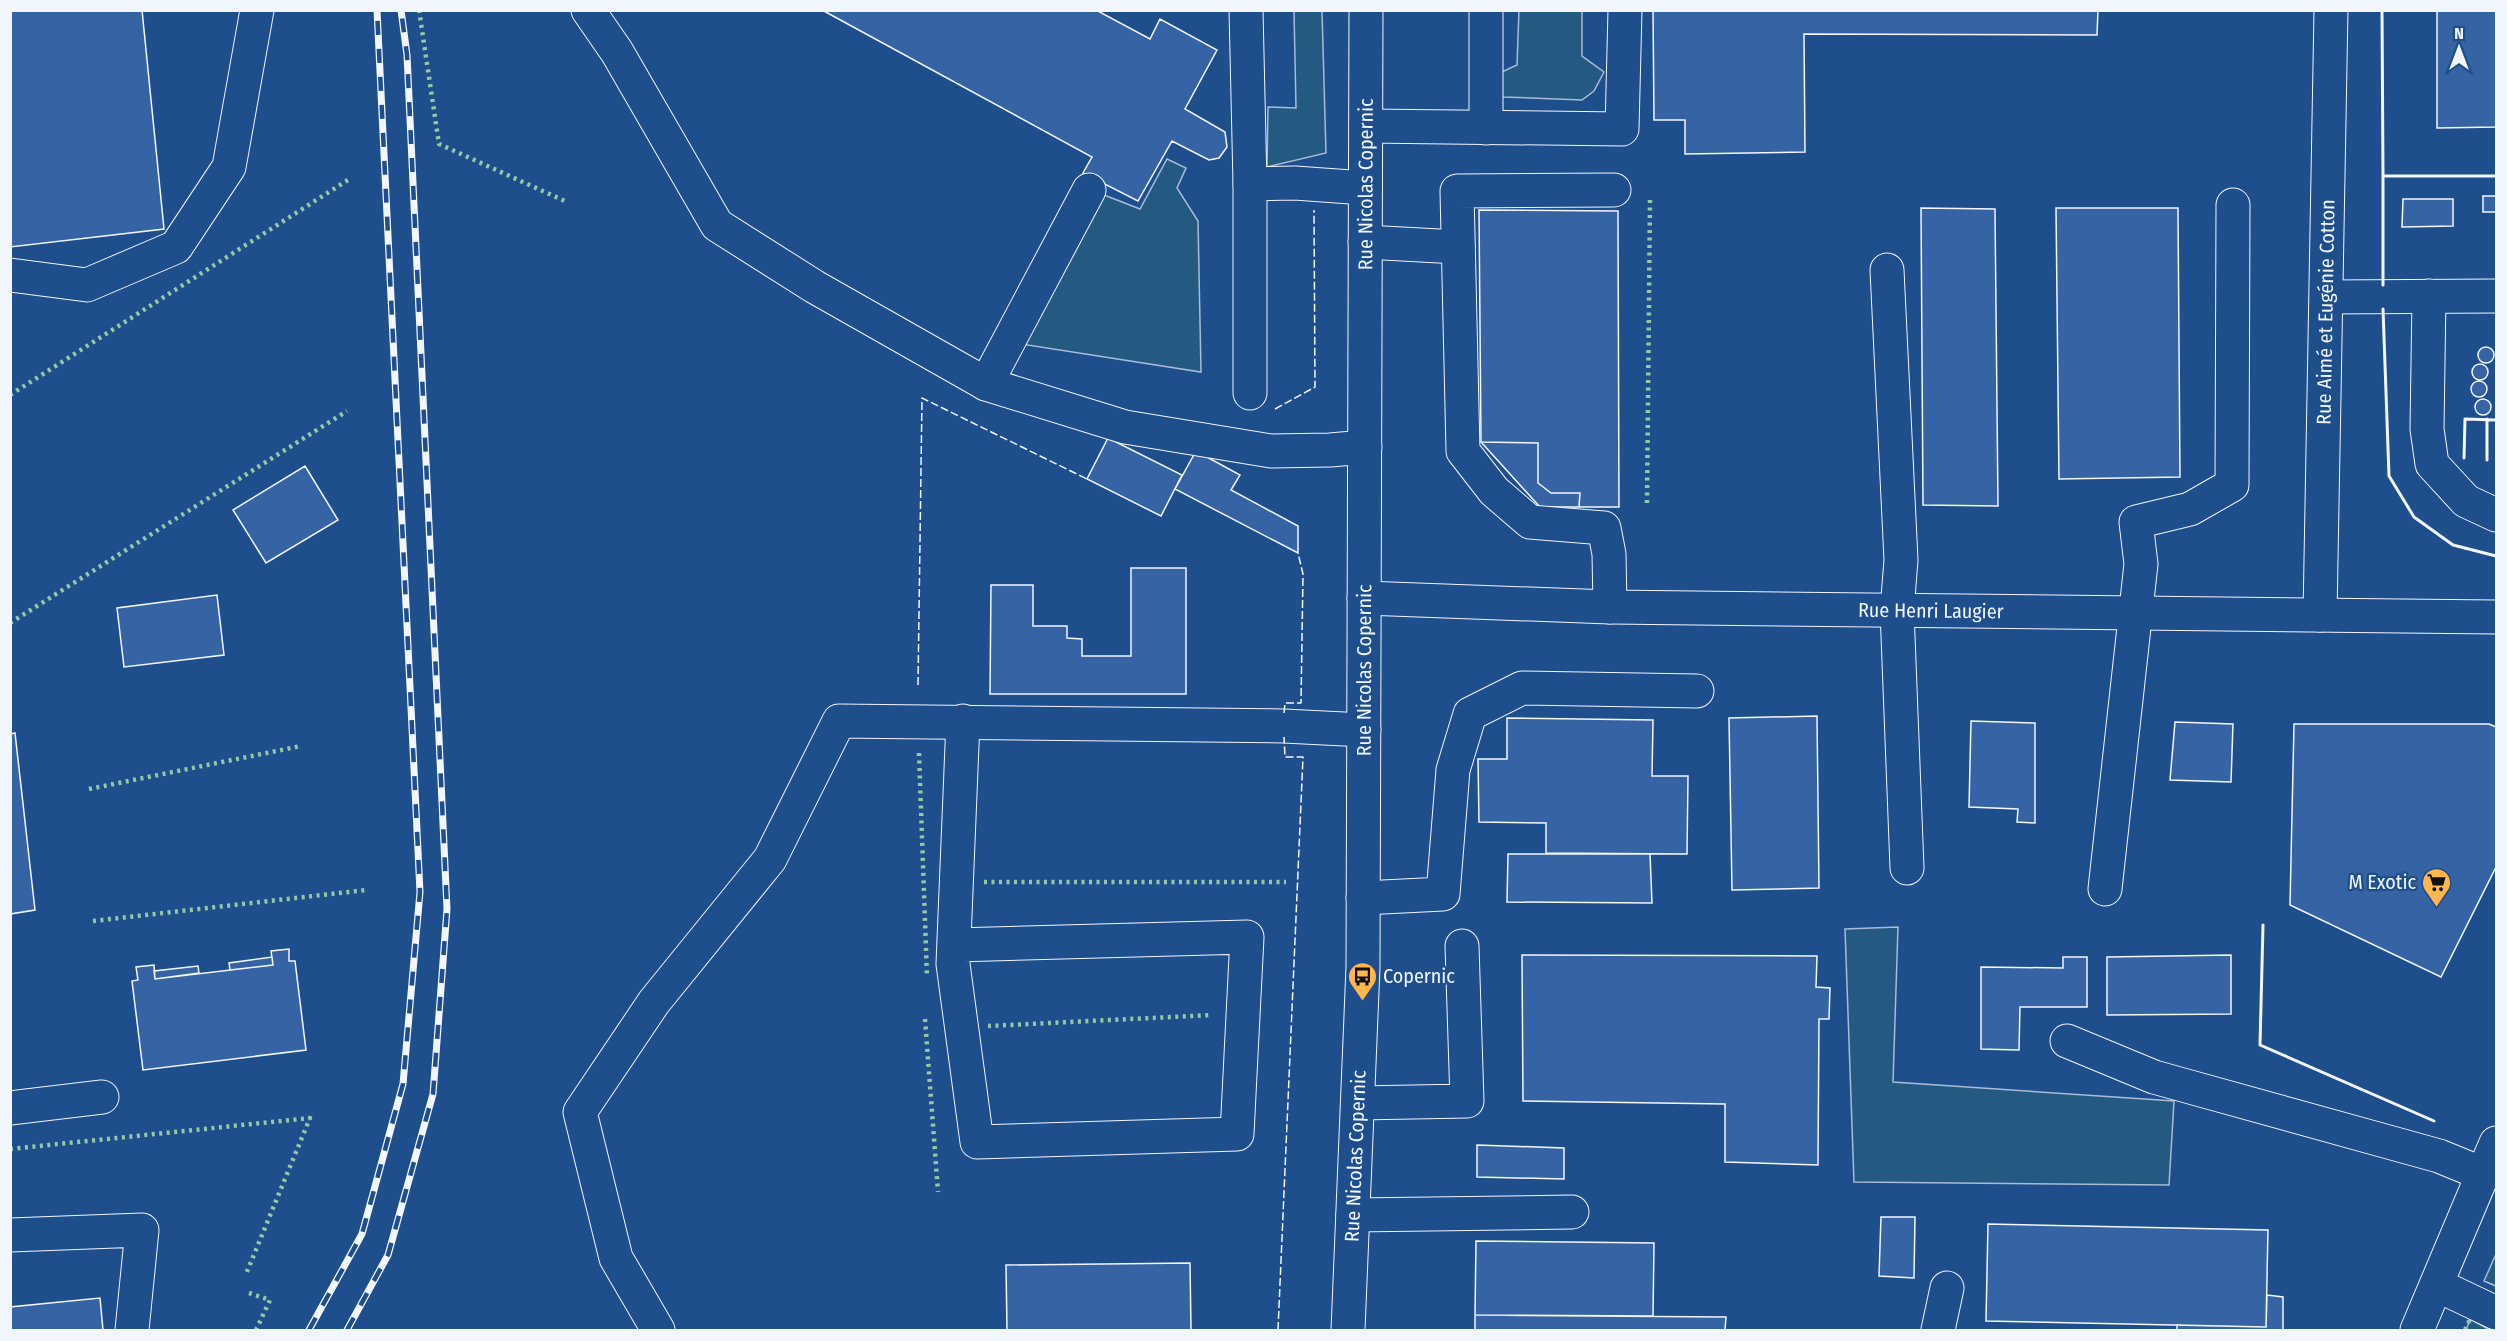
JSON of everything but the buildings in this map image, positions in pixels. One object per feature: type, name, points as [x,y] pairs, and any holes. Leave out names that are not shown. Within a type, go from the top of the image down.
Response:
[{"type":"street","points":[[10,275],[87,285],[176,248],[229,167],[257,10]]},
{"type":"street","points":[[588,10],[617,52],[717,225],[815,287],[986,384],[1125,427],[1270,451],[1365,447]]},
{"type":"street","points":[[1246,10],[1250,184],[1250,393]]},
{"type":"street","name":"Rue Nicolas Copernic","points":[[1348,1330],[1363,967],[1366,10]]},
{"type":"street","points":[[1486,10],[1486,128]]},
{"type":"street","points":[[1366,126],[1622,129],[1625,10]]},
{"type":"street","name":"Rue Aimé et Eugénie Cotton","points":[[2320,615],[2331,10]]},
{"type":"street","points":[[1250,184],[1295,183],[1365,188]]},
{"type":"street","points":[[986,384],[1089,190]]},
{"type":"street","points":[[1610,607],[1609,554],[1604,528],[1530,522],[1494,491],[1463,451],[1457,191],[1614,190]]},
{"type":"street","points":[[2105,889],[2141,564],[2136,522],[2190,509],[2232,485],[2233,205]]},
{"type":"street","points":[[1365,242],[1458,248]]},
{"type":"street","points":[[1887,270],[1901,560],[1897,610],[1907,868]]},
{"type":"street","points":[[2429,296],[2427,429],[2432,464],[2466,501],[2496,515]]},
{"type":"street","points":[[2327,297],[2496,296]]},
{"type":"street","name":"Rue Henri Laugier","points":[[1364,598],[1610,607],[2496,616]]},
{"type":"street","points":[[1363,898],[1443,894],[1453,770],[1470,714],[1522,688],[1697,691]]},
{"type":"street","points":[[658,1330],[616,1258],[580,1112],[654,1002],[770,859],[839,721],[1293,726],[1364,730]]},
{"type":"street","points":[[954,945],[1247,936],[1237,1134],[977,1142],[954,964],[954,945],[963,721]]},
{"type":"street","points":[[1358,1103],[1467,1101],[1462,946]]},
{"type":"street","points":[[2067,1041],[2154,1077],[2439,1156],[2483,1174]]},
{"type":"street","points":[[10,1108],[102,1097]]},
{"type":"street","points":[[2417,1330],[2496,1143]]},
{"type":"street","points":[[1353,1215],[1572,1212]]},
{"type":"street","points":[[10,1235],[142,1230],[132,1330]]},
{"type":"street","points":[[2437,1285],[2496,1313]]},
{"type":"street","points":[[1938,1330],[1947,1288]]},
{"type":"shaded area","points":[[1519,10],[1582,11],[1582,56],[1604,72],[1594,91],[1582,100],[1503,97],[1494,91],[1494,72],[1504,71],[1517,65]]},
{"type":"shaded area","points":[[1294,11],[1322,11],[1326,153],[1267,167],[1268,107],[1296,108]]},
{"type":"shaded area","points":[[1167,159],[1186,168],[1177,188],[1198,221],[1201,372],[1021,344],[1099,193],[1140,209]]},
{"type":"shaded area","points":[[1898,927],[1893,1082],[2174,1101],[2169,1185],[1854,1182],[1845,929]]},
{"type":"shaded area","points":[[2496,1254],[2496,1286],[2484,1281]]},
{"type":"shaded area","points":[[2470,1319],[2490,1330],[2466,1330]]},
{"type":"railway","points":[[309,1330],[362,1234],[403,1084],[420,892],[377,10]]},
{"type":"railway","points":[[347,1330],[388,1255],[433,1094],[447,909],[407,55],[401,10]]},
{"type":"hedge","points":[[419,10],[439,144],[567,202]]},
{"type":"hedge","points":[[10,395],[351,178]]},
{"type":"hedge","points":[[1647,503],[1650,199]]},
{"type":"hedge","points":[[10,623],[347,411]]},
{"type":"hedge","points":[[89,789],[301,746]]},
{"type":"hedge","points":[[919,753],[927,977]]},
{"type":"hedge","points":[[984,882],[1286,882]]},
{"type":"hedge","points":[[93,921],[366,890]]},
{"type":"hedge","points":[[988,1026],[1212,1015]]},
{"type":"hedge","points":[[925,1019],[938,1192]]},
{"type":"hedge","points":[[10,1149],[310,1118],[246,1274]]},
{"type":"hedge","points":[[249,1293],[270,1300],[256,1330]]},
{"type":"hedge","points":[[2465,1330],[2470,1319]]},
{"type":"fence","points":[[1275,409],[1315,387],[1314,210]]},
{"type":"fence","points":[[918,685],[922,398],[1087,479]]},
{"type":"fence","points":[[1284,713],[1285,703],[1301,703],[1303,574],[1298,553]]},
{"type":"fence","points":[[1278,1330],[1303,757],[1285,757],[1284,737]]},
{"type":"wall","points":[[2382,10],[2383,176]]},
{"type":"wall","points":[[2383,285],[2383,176],[2496,176]]},
{"type":"wall","points":[[2383,309],[2389,476],[2414,517],[2453,545],[2496,556]]},
{"type":"wall","points":[[2464,458],[2465,419],[2496,420]]},
{"type":"wall","points":[[2487,419],[2487,460]]},
{"type":"wall","points":[[2263,925],[2260,1045],[2434,1121]]},
{"type":"place","name":"M Exotic","points":[[2437,908]]},
{"type":"place","name":"Copernic","points":[[1362,1002]]}]
